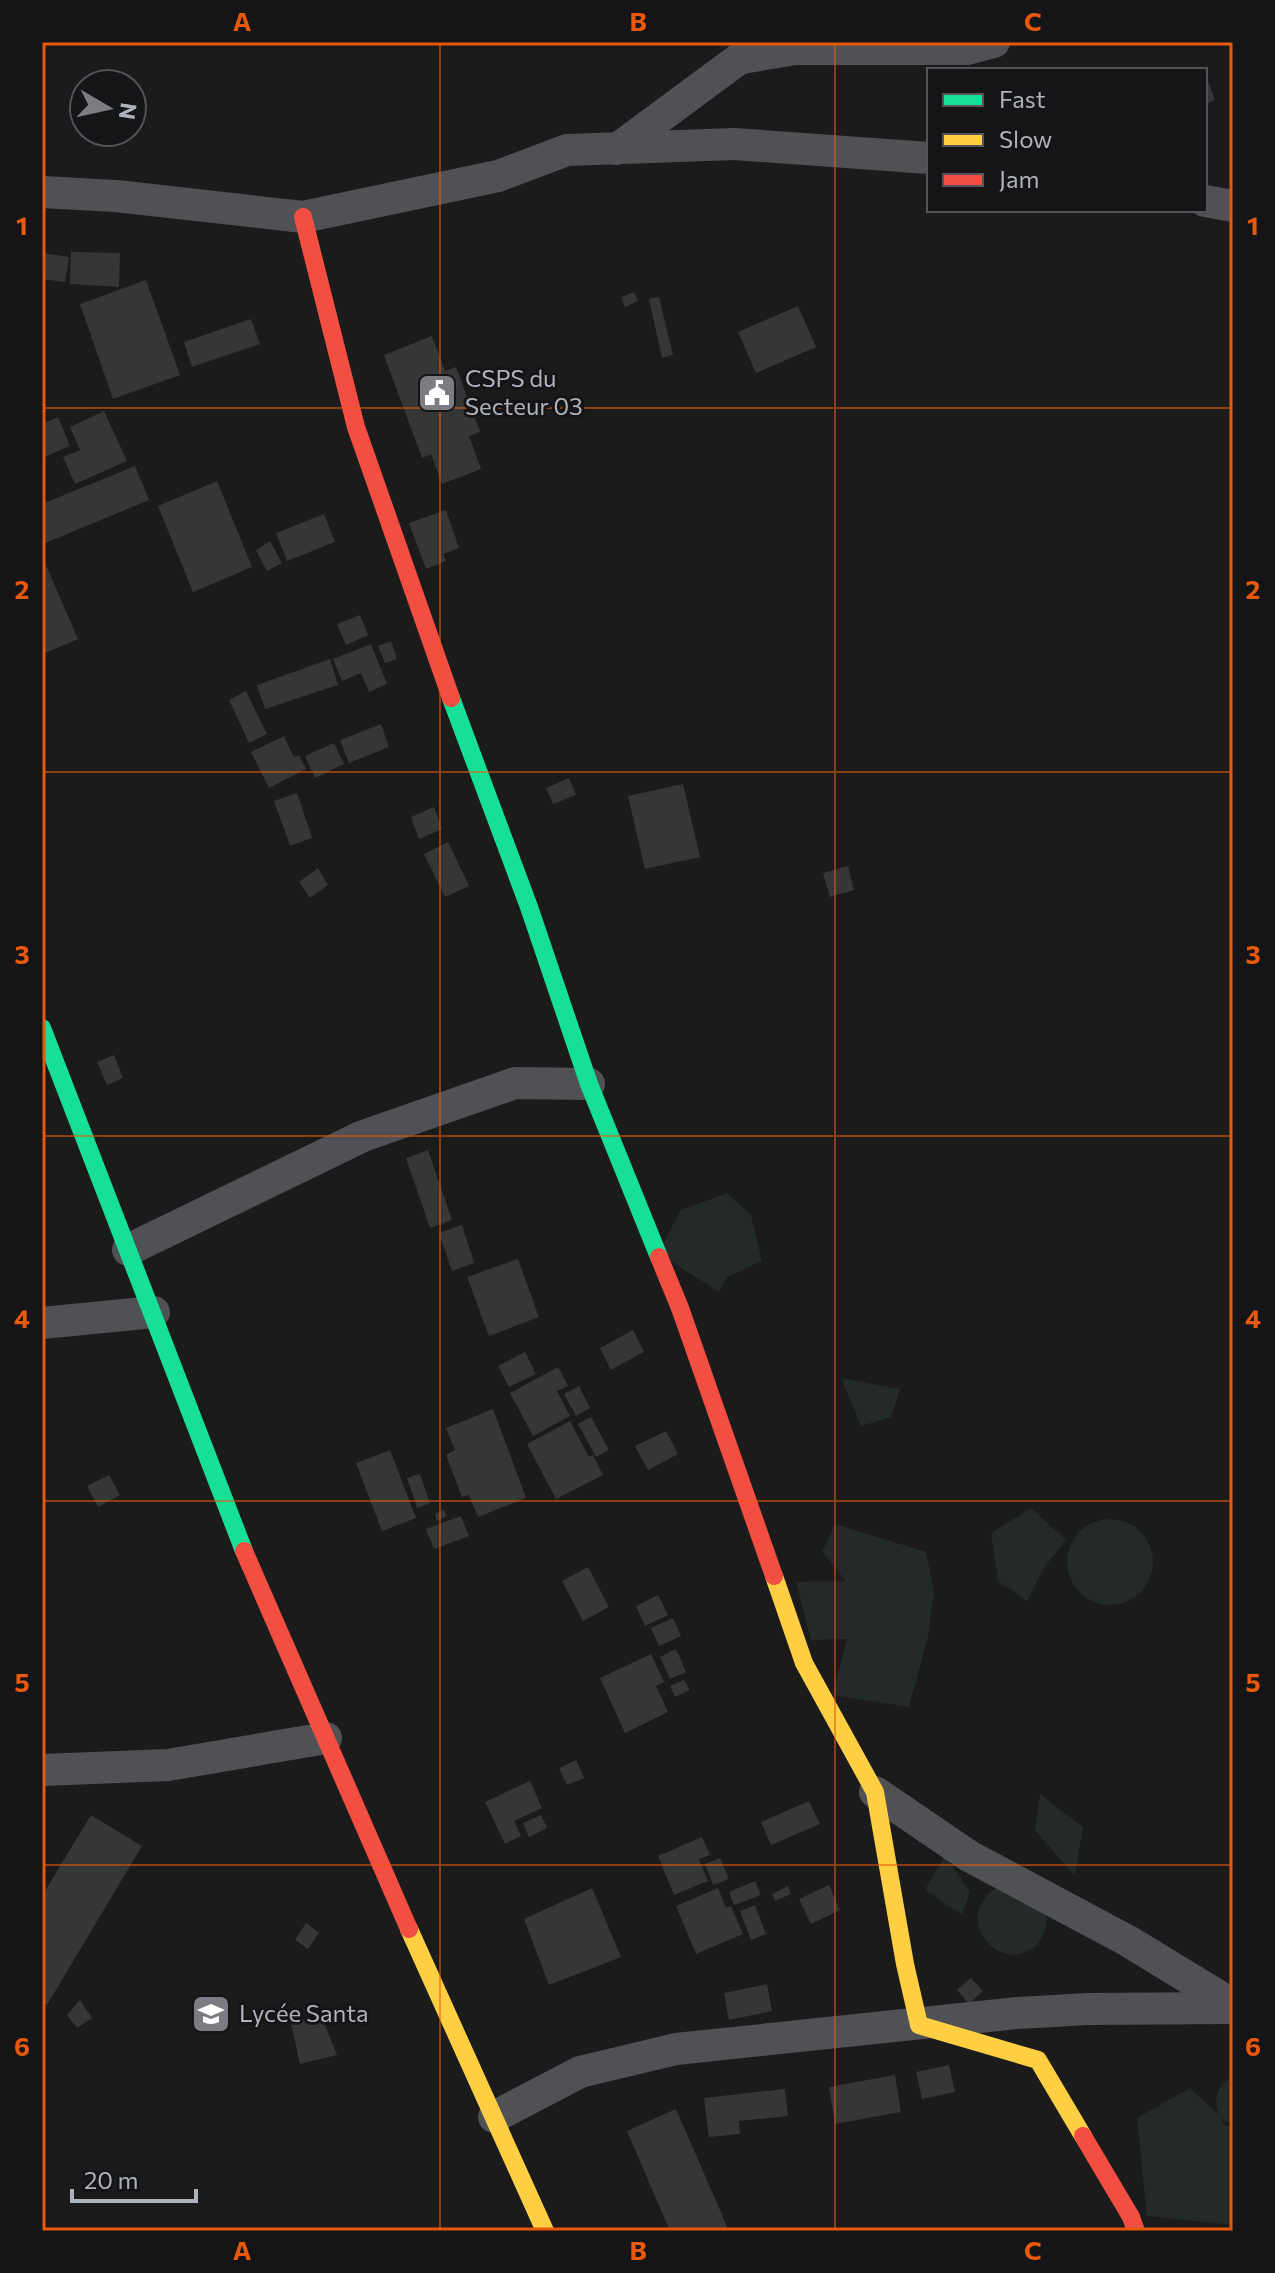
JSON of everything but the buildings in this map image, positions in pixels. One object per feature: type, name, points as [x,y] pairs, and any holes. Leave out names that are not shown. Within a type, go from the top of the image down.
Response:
[{"type":"main road","points":[[303,217],[356,427],[432,648],[529,907],[589,1084],[680,1308],[804,1663],[875,1792],[905,1964],[919,2025],[1038,2060],[1131,2217],[1136,2231]]},
{"type":"main road","points":[[42,1028],[154,1312],[230,1517],[359,1819],[545,2231]]},
{"type":"street","points":[[617,149],[752,50],[795,49],[951,60],[967,49],[994,42]]},
{"type":"street","points":[[42,192],[116,196],[303,217],[498,176],[567,150],[734,144],[927,158]]},
{"type":"street","points":[[1207,201],[1233,206]]},
{"type":"street","points":[[128,1250],[363,1136],[515,1083],[589,1084]]},
{"type":"street","points":[[42,1323],[154,1312]]},
{"type":"street","points":[[42,1770],[168,1765],[326,1738]]},
{"type":"street","points":[[875,1792],[969,1856],[1128,1941],[1233,2007]]},
{"type":"street","points":[[494,2117],[580,2072],[676,2049],[1018,2013],[1233,2007]]},
{"type":"shaded area","points":[[727,1193],[751,1215],[762,1261],[727,1277],[719,1292],[658,1253],[681,1210]]},
{"type":"shaded area","points":[[841,1378],[900,1389],[891,1417],[861,1426]]},
{"type":"shaded area","points":[[1031,1508],[1066,1540],[1044,1568],[1027,1601],[998,1581],[991,1533]]},
{"type":"shaded area","points":[[1110,1519],[1126,1523],[1140,1532],[1149,1546],[1153,1562],[1149,1578],[1140,1592],[1126,1601],[1110,1605],[1094,1601],[1080,1592],[1071,1578],[1067,1562],[1071,1546],[1080,1532],[1094,1523]]},
{"type":"shaded area","points":[[835,1524],[926,1552],[934,1592],[928,1636],[909,1707],[832,1695],[847,1639],[811,1640],[796,1582],[846,1581],[822,1552]]},
{"type":"shaded area","points":[[1040,1794],[1083,1827],[1075,1876],[1035,1830]]},
{"type":"shaded area","points":[[945,1855],[970,1892],[962,1915],[925,1890]]},
{"type":"shaded area","points":[[1001,1886],[1046,1911],[1042,1937],[1022,1954],[1008,1954],[995,1949],[984,1939],[978,1926],[978,1912],[985,1898]]},
{"type":"shaded area","points":[[1233,2076],[1233,2125],[1222,2119],[1223,2124],[1233,2127],[1233,2225],[1147,2216],[1137,2118],[1190,2088],[1219,2115],[1216,2103],[1218,2093]]},
{"type":"traffic: fast","points":[[451,698],[529,907],[589,1084],[659,1257]]},
{"type":"traffic: fast","points":[[42,1028],[244,1551]]},
{"type":"traffic: slow","points":[[774,1576],[804,1663],[875,1792],[905,1964],[919,2025],[1038,2060],[1083,2136]]},
{"type":"traffic: slow","points":[[409,1929],[545,2231]]},
{"type":"traffic: jam","points":[[303,217],[356,427],[451,698]]},
{"type":"traffic: jam","points":[[659,1257],[680,1308],[774,1576]]},
{"type":"traffic: jam","points":[[244,1551],[409,1929]]},
{"type":"traffic: jam","points":[[1083,2136],[1131,2217],[1136,2231]]},
{"type":"place","name":"CSPS du Secteur 03","points":[[437,393]]},
{"type":"place","name":"Lycée Santa","points":[[211,2014]]}]
